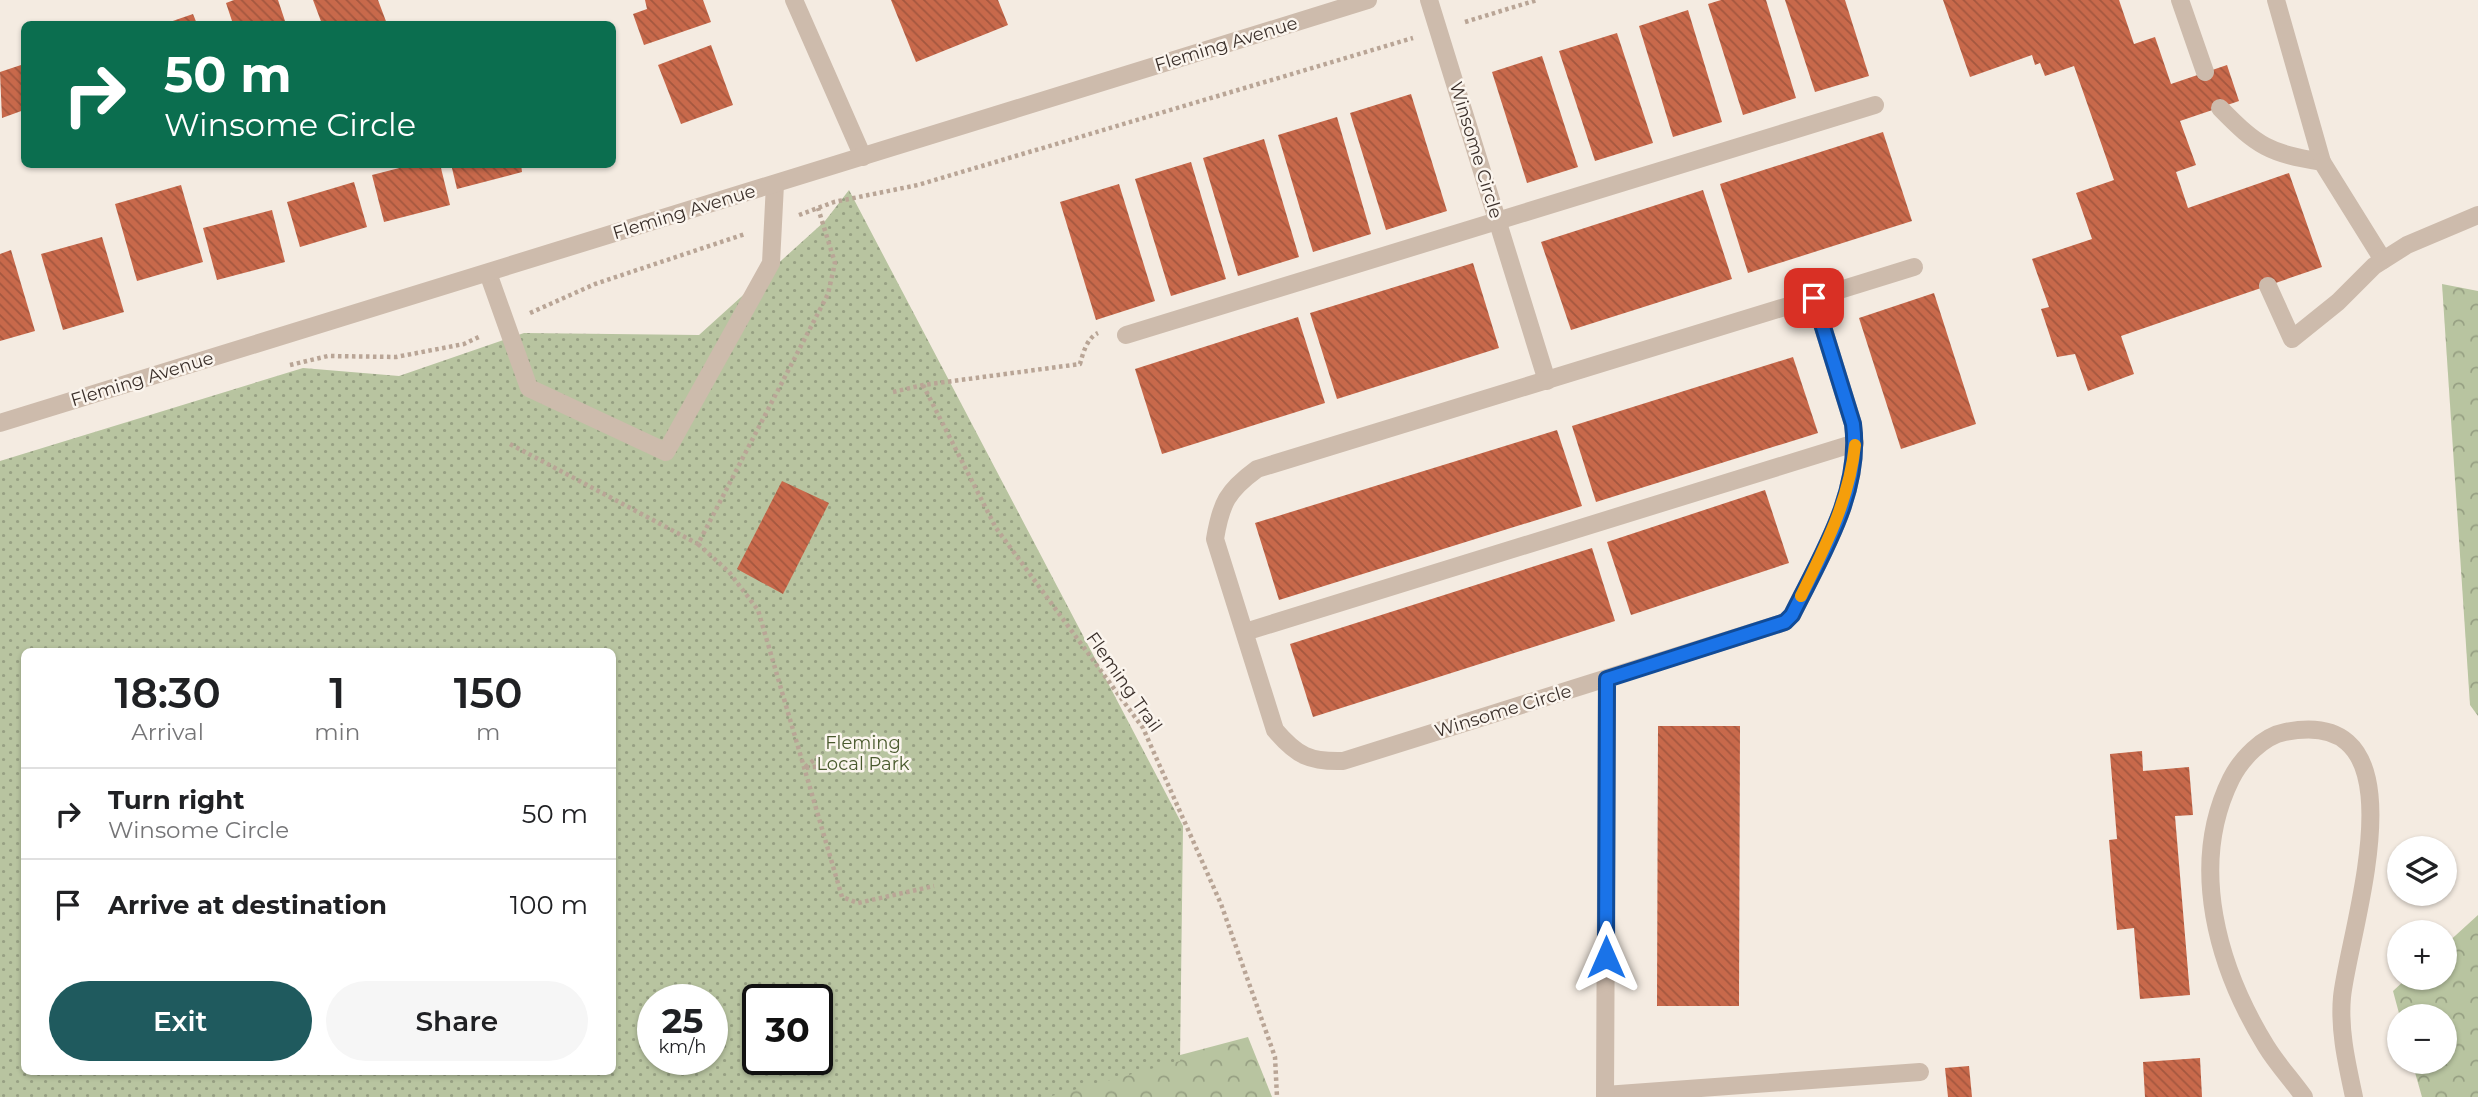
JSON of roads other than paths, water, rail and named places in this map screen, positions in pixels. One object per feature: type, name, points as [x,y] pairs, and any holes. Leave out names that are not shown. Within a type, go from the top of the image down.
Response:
[{"type":"street","points":[[794,0],[863,157]]},
{"type":"street","name":"Fleming Avenue","points":[[0,423],[1368,0]]},
{"type":"street","name":"Winsome Circle","points":[[1429,0],[1547,381]]},
{"type":"street","points":[[2180,0],[2205,72]]},
{"type":"street","points":[[2276,0],[2322,162],[2383,260]]},
{"type":"street","points":[[1126,335],[1875,105]]},
{"type":"street","points":[[2220,108],[2247,135],[2279,155],[2322,162]]},
{"type":"street","points":[[488,273],[529,388],[666,452],[771,263],[775,184]]},
{"type":"street","points":[[2268,286],[2292,339],[2383,260],[2407,245],[2478,215]]},
{"type":"street","points":[[1814,298],[1914,267]]},
{"type":"street","name":"Winsome Circle","points":[[1814,298],[1853,424],[1855,443],[1852,474],[1838,519],[1792,615],[1785,622],[1357,757],[1317,762],[1290,748],[1275,730],[1215,539],[1220,510],[1234,486],[1257,469],[1547,381],[1814,298]]},
{"type":"street","points":[[1245,632],[1855,443]]},
{"type":"street","points":[[1607,679],[1605,1096],[1725,1092],[1920,1072]]},
{"type":"street","points":[[2304,1097],[2266,1047],[2231,974],[2219,940],[2210,893],[2210,853],[2220,803],[2233,776],[2253,750],[2276,734],[2305,728],[2327,732],[2346,742],[2360,757],[2368,779],[2372,810],[2369,846],[2342,999],[2344,1049],[2354,1097]]},
{"type":"park label","name":"Fleming Local Park","points":[[863,753]]}]
